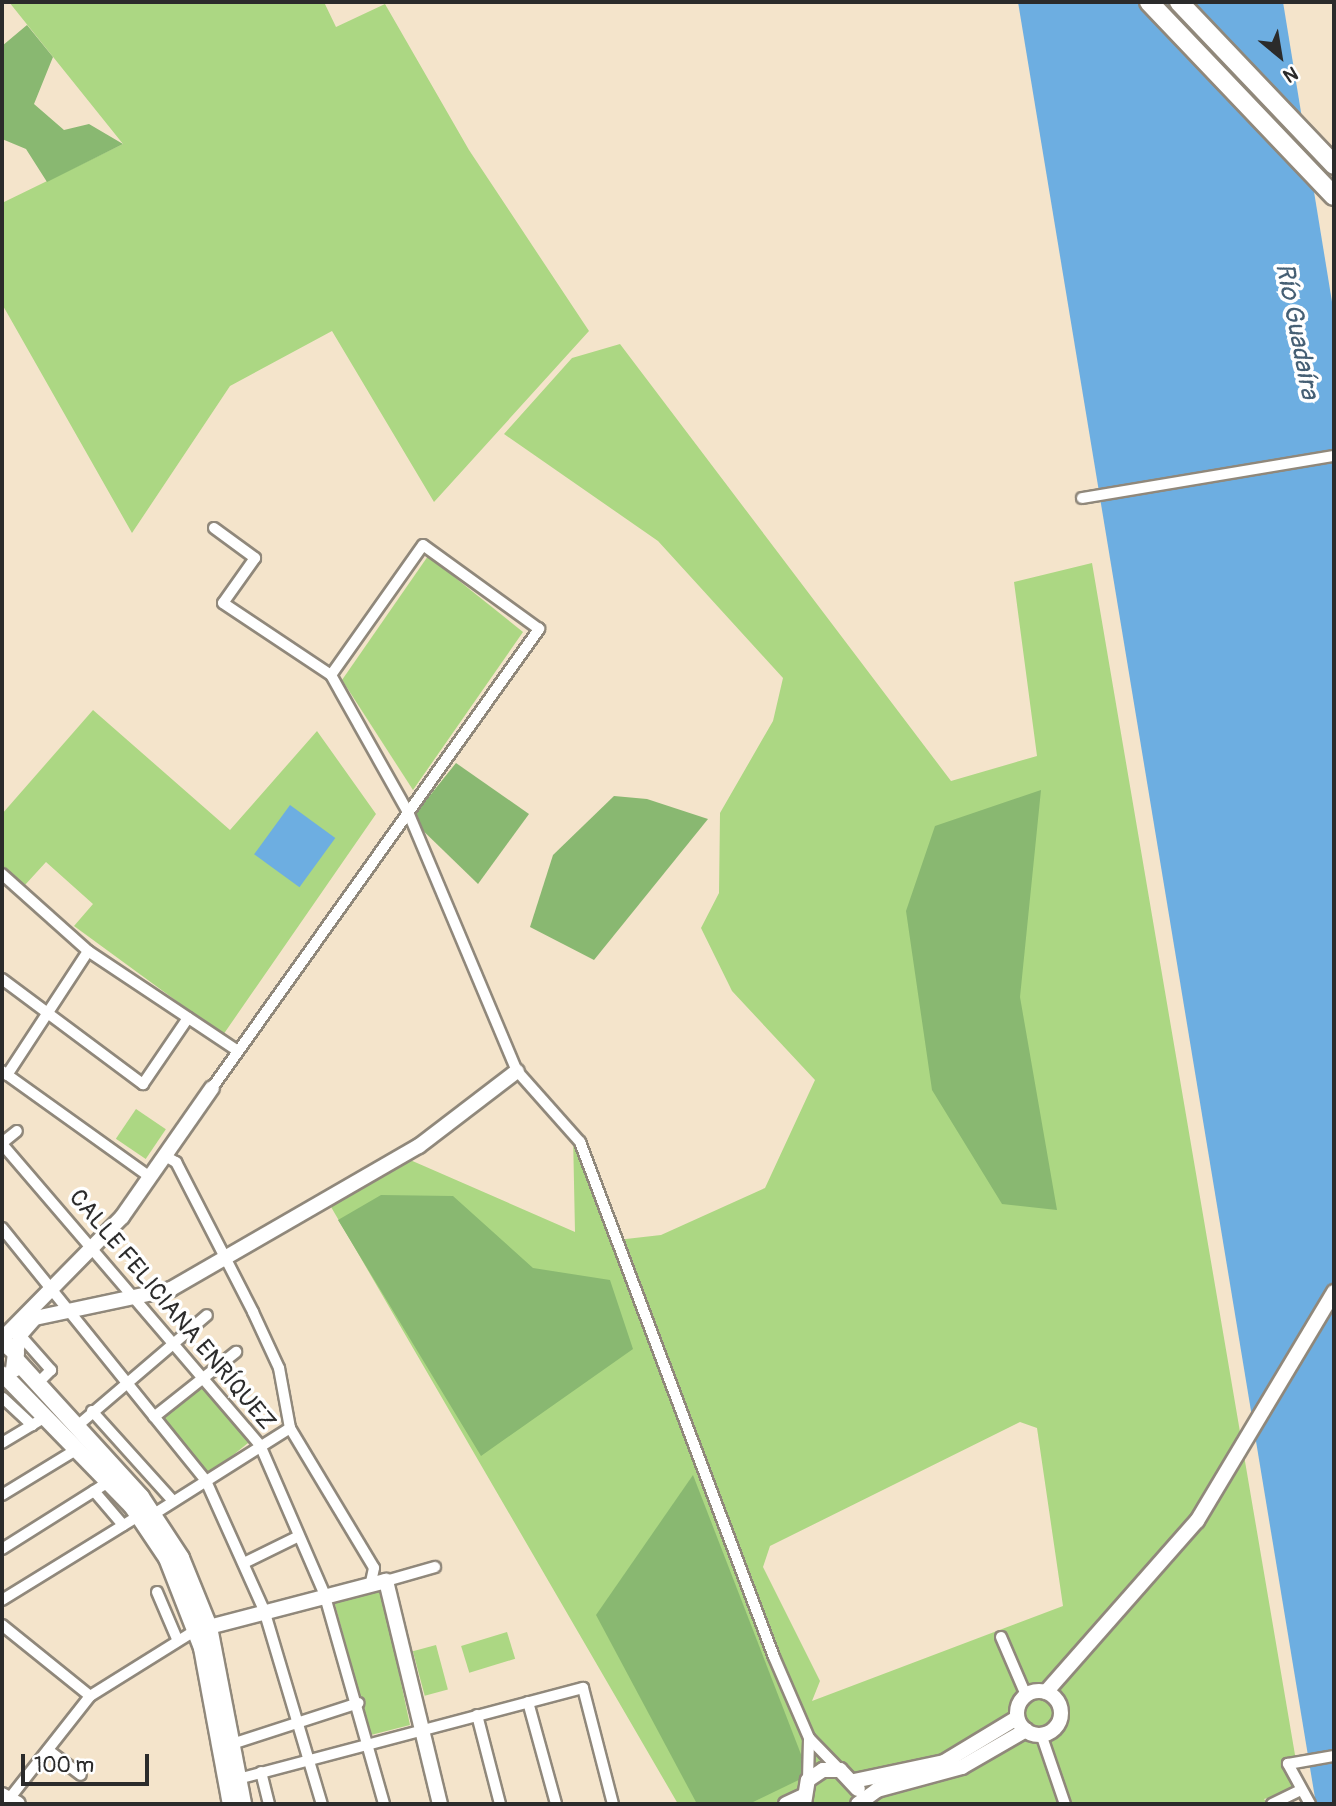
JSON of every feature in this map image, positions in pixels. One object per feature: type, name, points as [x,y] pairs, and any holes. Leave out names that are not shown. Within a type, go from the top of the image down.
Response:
[{"type":"highway","points":[[1150,2],[1329,190]]},
{"type":"highway","points":[[1179,2],[1328,159]]},
{"type":"main road","points":[[2,1340],[147,1515],[190,1575],[232,1744],[243,1804]]},
{"type":"main road","points":[[16,1357],[3,1376],[147,1515]]},
{"type":"main road","points":[[203,1629],[231,1804]]},
{"type":"street","points":[[1082,498],[1334,456]]},
{"type":"street","points":[[214,528],[255,558],[223,603],[331,675],[408,811],[517,1071],[580,1142],[808,1738],[808,1780],[803,1800],[786,1804]]},
{"type":"street","points":[[2,1340],[49,1286],[93,1245],[150,1177],[539,629],[423,545],[331,675]]},
{"type":"street","points":[[2,874],[88,951],[238,1051]]},
{"type":"street","points":[[88,951],[48,1016],[4,1073],[150,1177]]},
{"type":"street","points":[[2,979],[48,1016],[144,1084],[188,1018]]},
{"type":"street","points":[[16,1357],[20,1335],[35,1318],[139,1300],[223,1259],[419,1146],[517,1071]]},
{"type":"street","points":[[2,1144],[17,1131]]},
{"type":"street","name":"CALLE FELICIANA ENRÍQUEZ","points":[[2,1144],[93,1245],[260,1445],[297,1537],[324,1592],[358,1703],[384,1804]]},
{"type":"street","points":[[165,1156],[176,1162],[279,1368],[290,1428],[368,1557],[365,1582]]},
{"type":"street","points":[[2,1228],[206,1481],[264,1610],[322,1804]]},
{"type":"street","points":[[1052,1696],[1227,1477],[1334,1292]]},
{"type":"street","points":[[76,1427],[206,1315]]},
{"type":"street","points":[[20,1335],[51,1370],[43,1378]]},
{"type":"street","points":[[154,1417],[236,1352]]},
{"type":"street","points":[[4,1398],[32,1425]]},
{"type":"street","points":[[92,1411],[173,1501]]},
{"type":"street","points":[[2,1443],[47,1416]]},
{"type":"street","points":[[2,1601],[123,1525],[173,1501],[290,1428]]},
{"type":"street","points":[[2,1495],[79,1448]]},
{"type":"street","points":[[2,1549],[110,1481]]},
{"type":"street","points":[[94,1491],[123,1525]]},
{"type":"street","points":[[244,1563],[297,1537]]},
{"type":"street","points":[[10,1799],[90,1696],[177,1639],[324,1592],[365,1582],[386,1581],[435,1567]]},
{"type":"street","points":[[386,1581],[419,1730],[440,1804]]},
{"type":"street","points":[[157,1592],[177,1639]]},
{"type":"street","points":[[2,1625],[90,1696]]},
{"type":"street","points":[[808,1738],[854,1781],[858,1804],[877,1790],[962,1767],[1021,1724],[1026,1695],[1001,1637]]},
{"type":"street","points":[[238,1779],[583,1688],[613,1804]]},
{"type":"street","points":[[1026,1695],[1052,1696]]},
{"type":"street","points":[[1041,1734],[1060,1719],[1052,1696]]},
{"type":"street","points":[[528,1702],[556,1804]]},
{"type":"street","points":[[232,1744],[358,1703]]},
{"type":"street","points":[[477,1715],[500,1804]]},
{"type":"street","points":[[1021,1724],[1041,1734],[1065,1804]]},
{"type":"street","points":[[854,1781],[944,1762],[1021,1724]]},
{"type":"street","points":[[48,1750],[81,1775]]},
{"type":"street","points":[[1310,1804],[1289,1763],[1334,1756]]},
{"type":"street","points":[[808,1780],[823,1770],[840,1770]]},
{"type":"street","points":[[261,1772],[270,1804]]},
{"type":"street","points":[[1272,1804],[1301,1790]]},
{"type":"green space","points":[[9,2],[324,2],[336,27],[385,4],[469,150],[589,331],[434,502],[332,331],[230,386],[132,533],[2,304],[2,203],[123,144]]},
{"type":"green space","points":[[27,25],[53,57],[34,104],[64,130],[89,124],[123,144],[47,182],[26,149],[2,139],[2,46]]},
{"type":"green space","points":[[620,344],[951,781],[1037,756],[1014,582],[1092,563],[1301,1790],[1264,1799],[1268,1804],[678,1804],[327,1200],[401,1156],[575,1232],[573,1134],[617,1240],[661,1235],[765,1188],[815,1080],[732,991],[701,928],[719,893],[720,813],[773,721],[783,678],[658,541],[504,434],[572,358]],"holes":[[[1020,1422],[1037,1428],[1063,1606],[812,1701],[820,1681],[763,1567],[770,1546]]]},
{"type":"green space","points":[[428,556],[523,632],[413,790],[342,680]]},
{"type":"green space","points":[[93,710],[230,830],[317,731],[376,814],[223,1035],[74,926],[93,904],[46,862],[25,885],[2,865],[2,814]]},
{"type":"green space","points":[[456,763],[529,814],[478,884],[411,819]]},
{"type":"green space","points":[[1041,790],[1020,997],[1057,1210],[1002,1204],[932,1090],[906,911],[935,826]]},
{"type":"green space","points":[[614,796],[647,799],[708,819],[594,960],[530,927],[553,855]]},
{"type":"green space","points":[[136,1109],[166,1129],[146,1159],[116,1139]]},
{"type":"green space","points":[[381,1195],[453,1196],[533,1268],[610,1280],[633,1349],[481,1456],[338,1220]]},
{"type":"green space","points":[[202,1380],[251,1441],[209,1475],[160,1414]]},
{"type":"green space","points":[[693,1475],[809,1775],[749,1804],[697,1804],[596,1615]]},
{"type":"green space","points":[[381,1588],[410,1725],[371,1735],[332,1594]]},
{"type":"green space","points":[[507,1632],[515,1659],[469,1673],[461,1646]]},
{"type":"green space","points":[[436,1645],[448,1689],[425,1696],[413,1651]]},
{"type":"water","name":"Río Guadaíra","points":[[1018,2],[1283,2],[1334,314],[1334,1804],[1316,1804]]},
{"type":"water","points":[[290,805],[335,838],[299,887],[254,854]]}]
